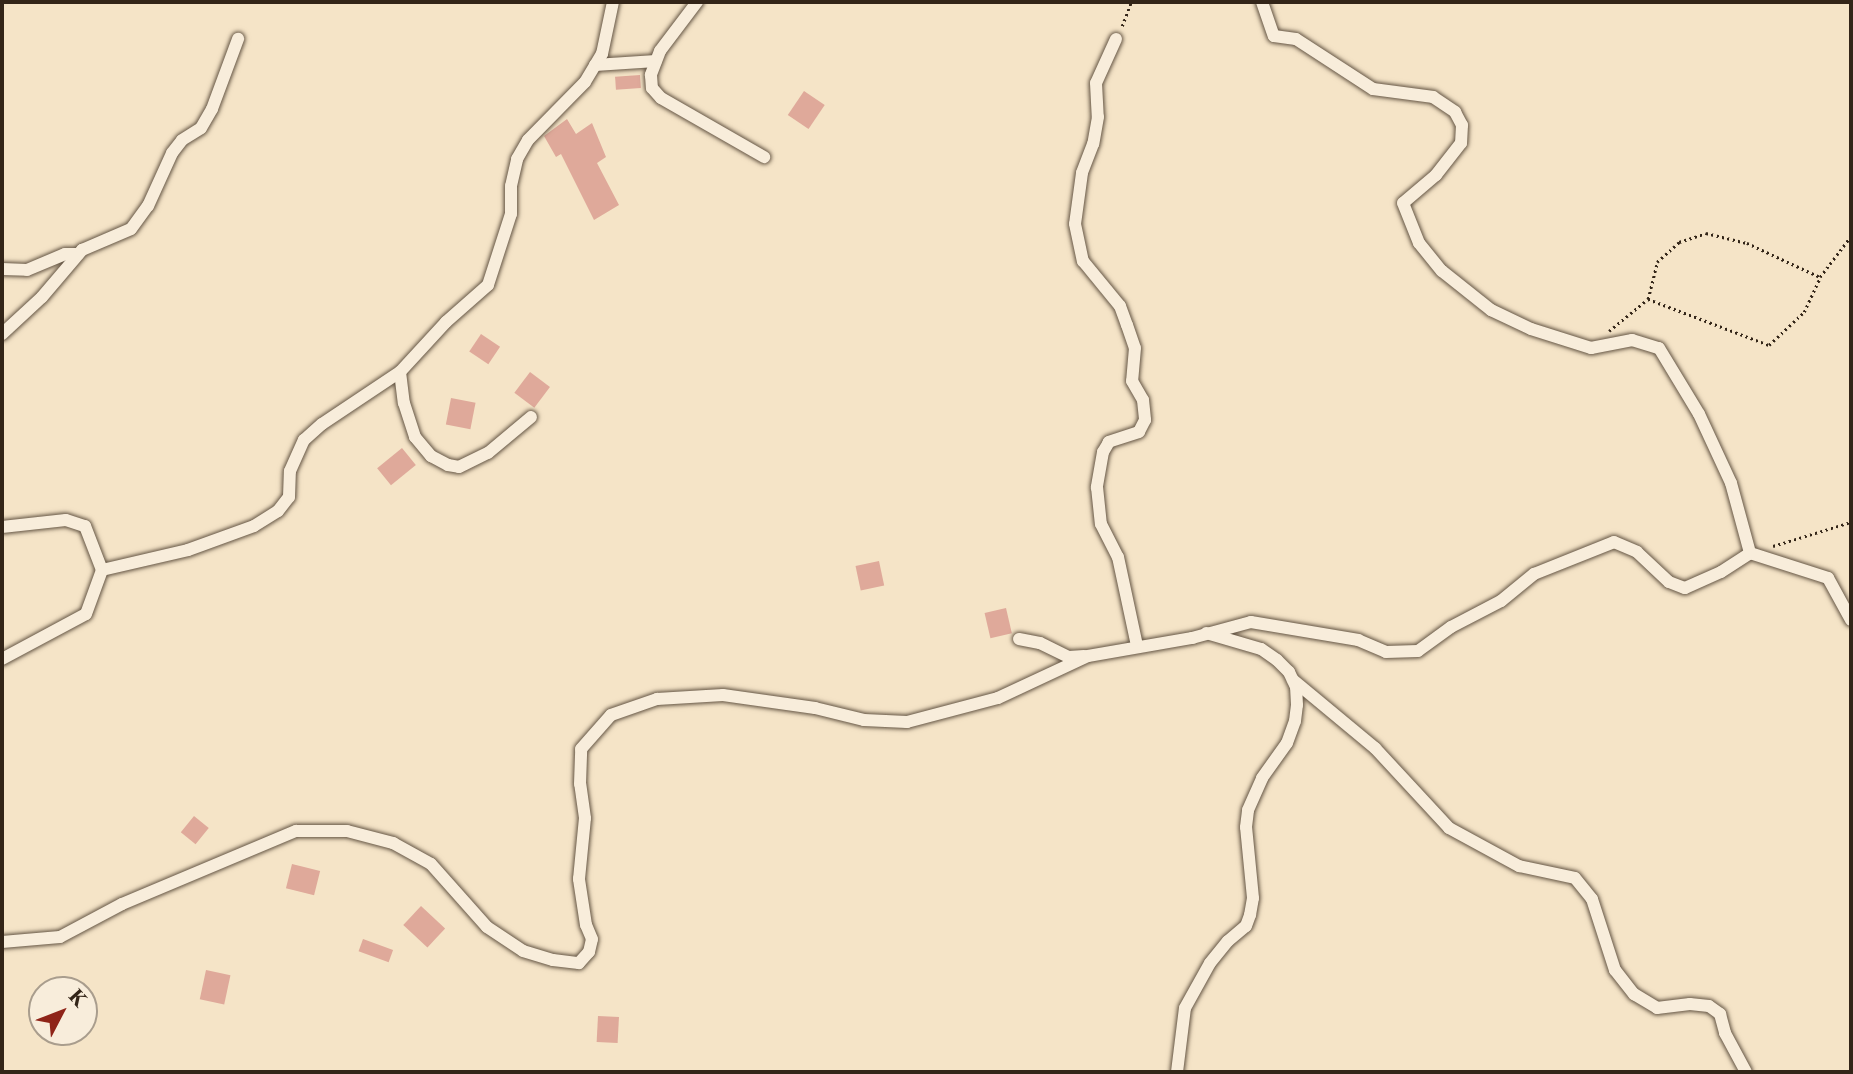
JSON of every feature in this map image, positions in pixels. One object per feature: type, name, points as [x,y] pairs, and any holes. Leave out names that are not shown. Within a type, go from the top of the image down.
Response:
[{"type":"street","points":[[102,570],[188,550],[254,526],[278,511],[289,497],[290,471],[304,440],[322,424],[400,372],[446,322],[488,285],[511,214],[517,159],[528,139],[584,82],[595,65],[609,32],[614,2]]},
{"type":"street","points":[[697,2],[660,51],[651,75],[652,88],[662,98],[764,158]]},
{"type":"street","points":[[1262,2],[1274,36],[1296,39],[1373,89],[1433,97],[1455,112],[1462,125],[1461,143],[1436,175],[1403,203],[1419,243],[1442,271],[1491,310],[1531,329],[1591,348],[1632,340],[1659,348],[1699,414],[1731,483],[1750,553]]},
{"type":"street","points":[[2,334],[42,297],[78,254],[131,229],[165,173],[172,153],[183,140],[201,128],[212,109],[239,39]]},
{"type":"street","points":[[1116,39],[1096,83],[1098,117],[1093,144],[1082,173],[1075,224],[1083,261],[1120,306],[1128,325],[1135,348],[1132,381],[1143,400],[1145,420],[1139,432],[1109,442],[1103,452],[1097,487],[1101,524],[1118,557],[1137,646]]},
{"type":"street","points":[[595,65],[656,61]]},
{"type":"street","points":[[2,269],[27,270],[65,254],[78,254]]},
{"type":"street","points":[[400,372],[404,403],[415,437],[431,456],[448,465],[459,467],[488,453],[531,417]]},
{"type":"street","points":[[2,527],[66,520],[85,526],[102,570],[86,614],[2,659]]},
{"type":"street","points":[[1019,639],[1040,643],[1069,657],[1088,656],[1251,622],[1357,640],[1386,652],[1419,651],[1451,627],[1501,601],[1534,573],[1614,541],[1637,552],[1669,582],[1685,588],[1721,572],[1750,553]]},
{"type":"street","points":[[1750,553],[1828,578],[1851,620]]},
{"type":"street","points":[[1206,633],[1261,649],[1277,660],[1293,680],[1375,748],[1449,828],[1519,866],[1575,878],[1592,899],[1615,970],[1634,994],[1657,1008],[1690,1004],[1709,1006],[1720,1014],[1725,1033],[1746,1072]]},
{"type":"street","points":[[2,942],[60,937],[122,904],[296,831],[347,831],[393,843],[431,864],[487,927],[523,951],[553,960],[579,963],[589,952],[592,939],[586,925],[579,879],[585,818],[580,784],[581,749],[611,715],[657,699],[723,695],[815,708],[864,720],[907,722],[998,698],[1088,656]]},
{"type":"street","points":[[1177,1072],[1185,1009],[1210,963],[1228,941],[1246,926],[1250,915],[1253,898],[1246,827],[1248,810],[1262,778],[1287,743],[1295,722],[1297,705],[1293,680]]},
{"type":"path","points":[[1116,39],[1131,2]]},
{"type":"path","points":[[1591,348],[1648,299],[1657,262],[1679,242],[1706,233],[1747,243],[1820,277]]},
{"type":"path","points":[[1648,299],[1769,345],[1804,312],[1820,277],[1851,236]]},
{"type":"path","points":[[1750,553],[1851,522]]},
{"type":"building","points":[[640,75],[641,88],[616,90],[615,77]]},
{"type":"building","points":[[804,91],[825,105],[809,129],[788,115]]},
{"type":"building","points":[[567,119],[576,134],[592,123],[606,157],[597,163],[619,205],[594,220],[561,154],[556,157],[544,136]]},
{"type":"building","points":[[481,334],[500,347],[488,364],[469,351]]},
{"type":"building","points":[[530,372],[550,387],[534,408],[514,393]]},
{"type":"building","points":[[451,398],[476,403],[470,429],[446,425]]},
{"type":"building","points":[[402,448],[416,465],[391,485],[377,468]]},
{"type":"building","points":[[879,561],[884,585],[861,590],[856,566]]},
{"type":"building","points":[[1006,608],[1012,633],[990,638],[985,613]]},
{"type":"building","points":[[194,816],[209,828],[196,844],[181,832]]},
{"type":"building","points":[[292,864],[320,871],[314,895],[286,888]]},
{"type":"building","points":[[421,906],[445,929],[427,948],[403,925]]},
{"type":"building","points":[[363,939],[393,950],[389,962],[359,951]]},
{"type":"building","points":[[206,970],[230,975],[224,1005],[200,999]]},
{"type":"building","points":[[598,1016],[619,1017],[618,1043],[597,1042]]}]
